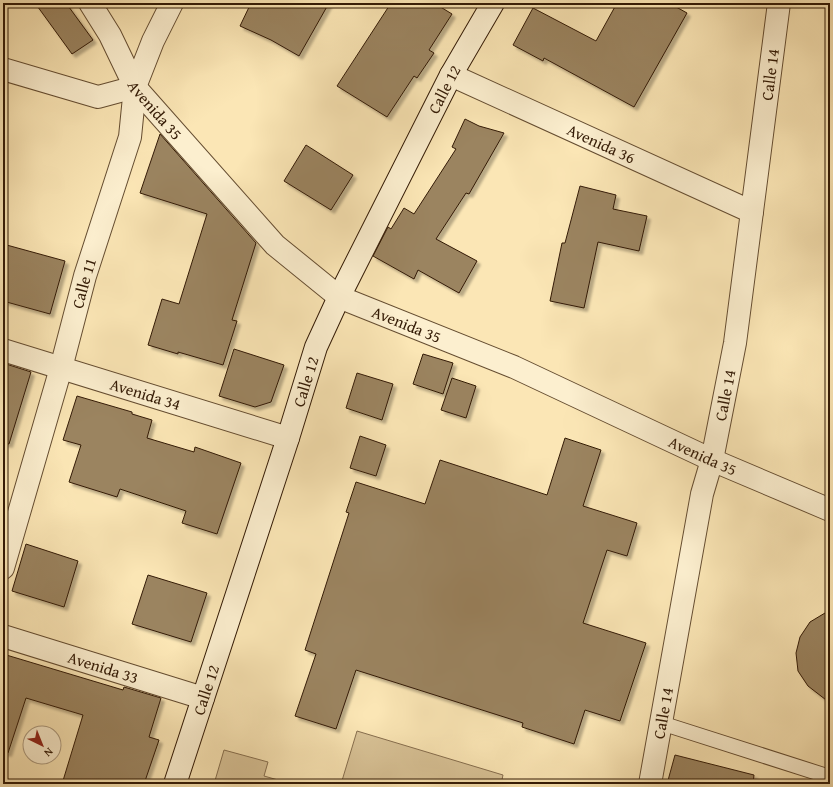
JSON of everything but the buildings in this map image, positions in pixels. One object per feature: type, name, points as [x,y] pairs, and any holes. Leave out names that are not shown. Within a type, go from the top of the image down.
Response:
[{"type":"street","name":"Avenida 35","points":[[90,3],[110,35],[135,87],[275,245],[339,297],[514,367],[712,460],[830,510]]},
{"type":"street","name":"Calle 11","points":[[3,568],[61,368],[85,276],[130,137],[135,87],[153,41],[172,3]]},
{"type":"street","name":"Calle 12","points":[[175,784],[288,438],[316,347],[339,297],[451,75],[493,3]]},
{"type":"street","name":"Calle 14","points":[[650,784],[702,494],[712,460],[735,343],[779,3]]},
{"type":"street","points":[[3,69],[98,97],[135,87]]},
{"type":"street","name":"Avenida 36","points":[[451,75],[752,212]]},
{"type":"street","name":"Avenida 34","points":[[3,350],[288,438]]},
{"type":"street","name":"Avenida 33","points":[[3,636],[203,698]]},
{"type":"lane","points":[[661,723],[830,777]]},
{"type":"shaded area","points":[[357,731],[503,775],[501,784],[341,784]]},
{"type":"shaded area","points":[[224,750],[268,762],[264,776],[292,784],[214,784]]}]
